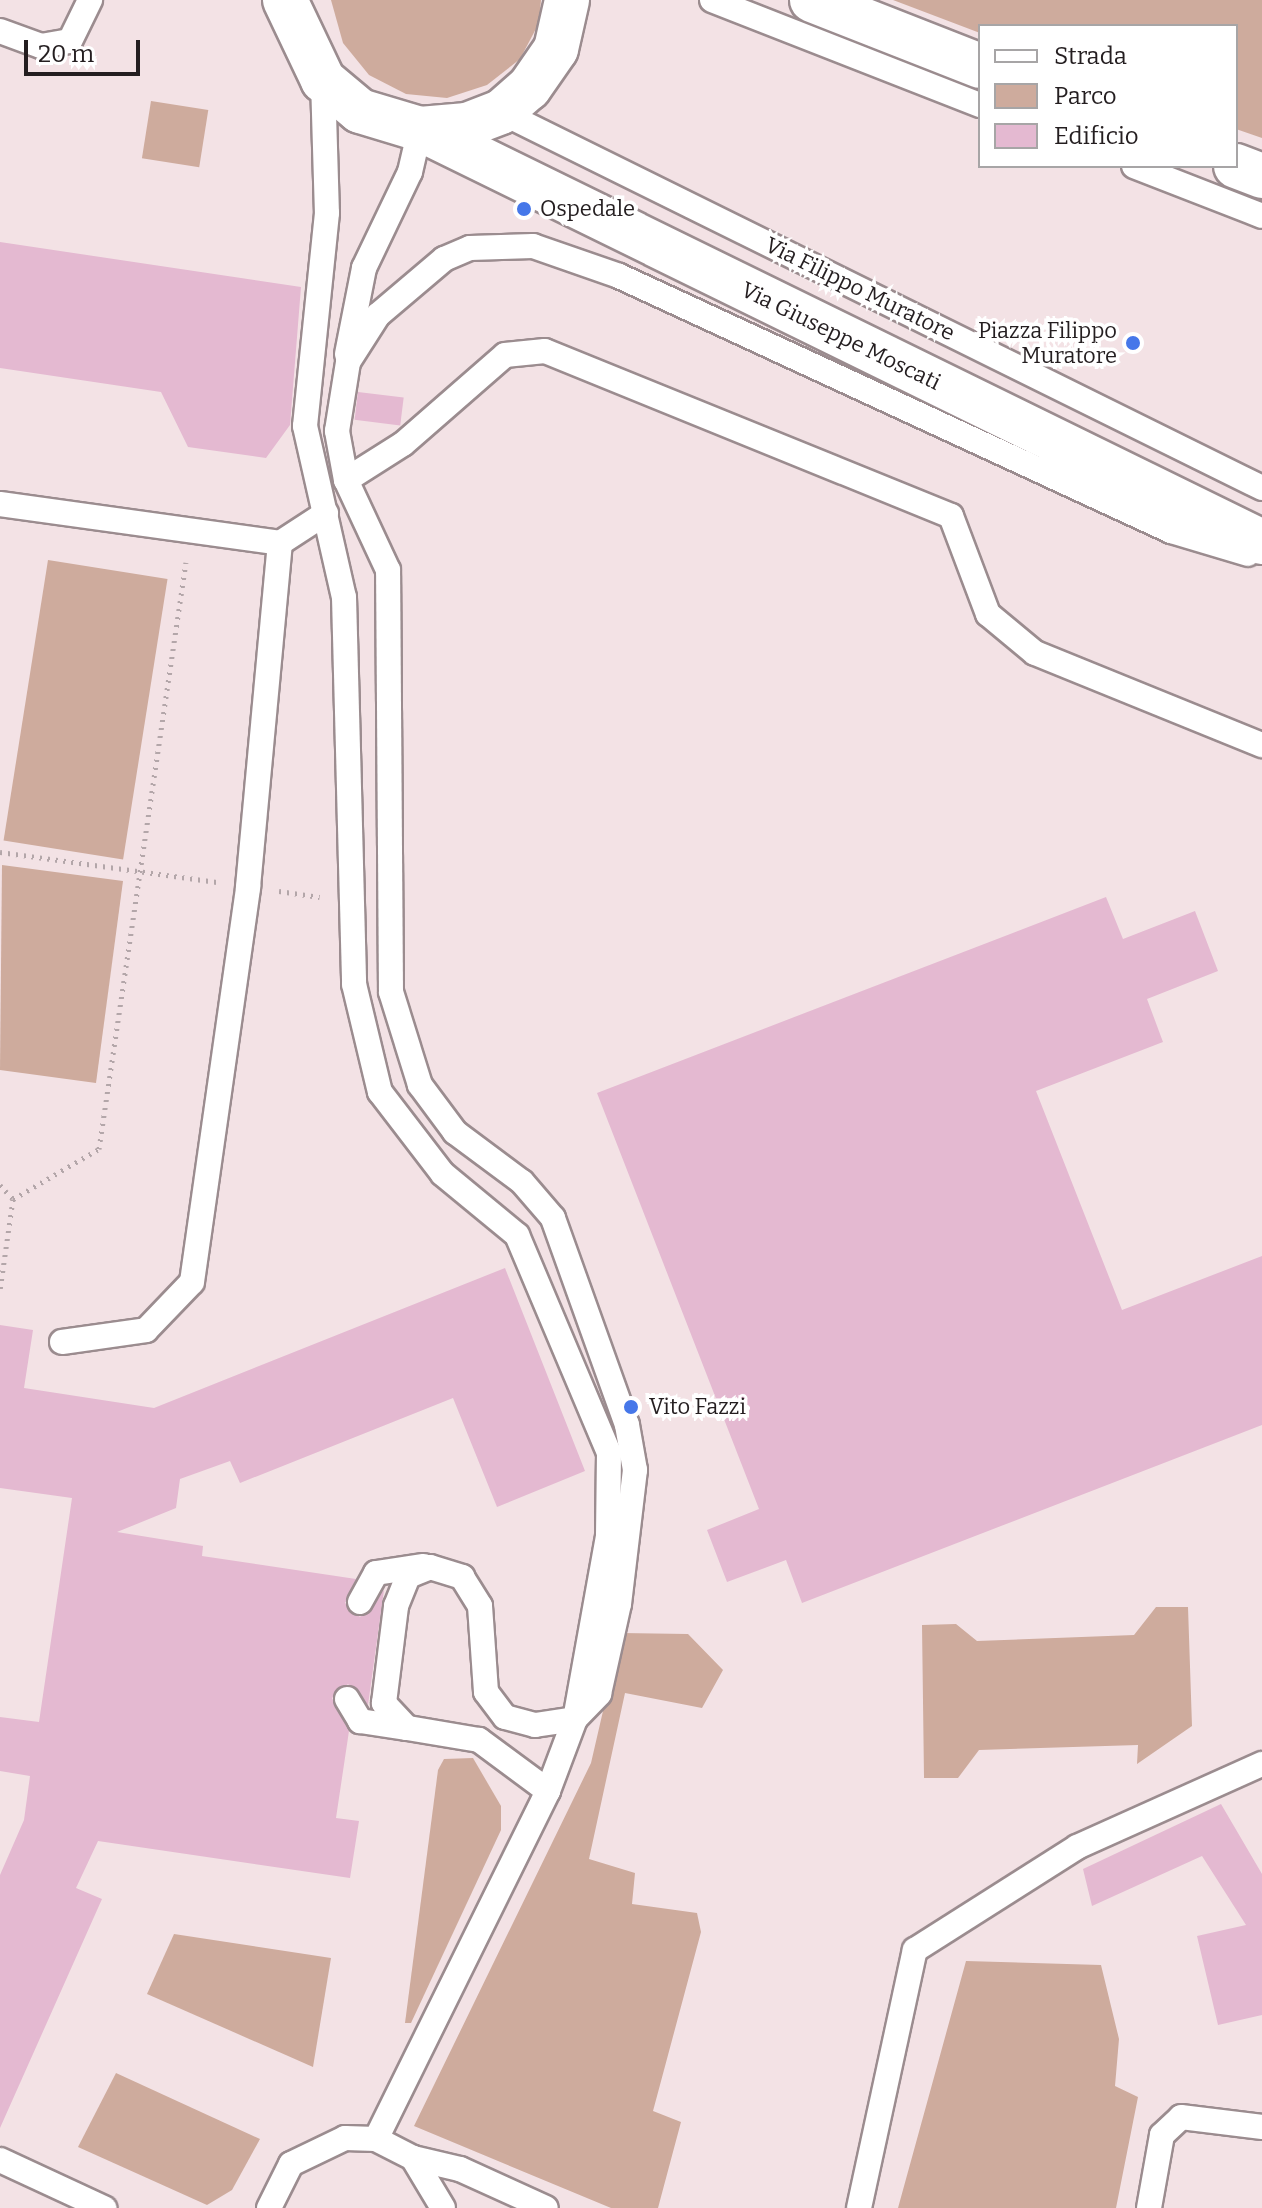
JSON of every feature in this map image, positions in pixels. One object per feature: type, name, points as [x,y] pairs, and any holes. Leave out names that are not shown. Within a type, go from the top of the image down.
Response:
[{"type":"street","name":"Via Giuseppe Moscati","points":[[420,129],[467,125],[501,112],[556,49],[567,0]]},
{"type":"street","points":[[812,0],[978,65]]},
{"type":"street","name":"Via Giuseppe Moscati","points":[[296,11],[323,80],[360,111],[420,129],[1262,542]]},
{"type":"street","points":[[1238,167],[1262,176]]},
{"type":"lane","points":[[0,31],[54,46],[70,41],[90,0]]},
{"type":"lane","points":[[712,0],[978,104]]},
{"type":"lane","points":[[323,80],[327,213],[305,426],[344,597],[354,984],[380,1092],[443,1174],[517,1235],[609,1453],[608,1536],[575,1719],[548,1791],[376,2139]]},
{"type":"lane","name":"Via Filippo Muratore","points":[[501,112],[1262,488]]},
{"type":"lane","points":[[360,1602],[376,1573],[430,1567],[462,1577],[480,1606],[486,1692],[505,1717],[535,1725],[575,1719],[599,1694],[619,1604],[635,1470],[627,1425],[553,1218],[522,1182],[455,1132],[420,1085],[391,992],[388,570],[346,480],[337,431],[342,384],[364,268],[410,172],[420,129]]},
{"type":"lane","points":[[1139,168],[1262,216]]},
{"type":"lane","points":[[342,384],[378,315],[444,259],[470,248],[533,246],[619,276],[1171,531],[1262,558]]},
{"type":"lane","points":[[346,480],[403,444],[505,355],[545,351],[951,516],[988,614],[1035,653],[1262,745]]},
{"type":"lane","points":[[0,504],[280,543],[326,513]]},
{"type":"lane","points":[[62,1342],[146,1330],[192,1282],[248,887],[280,543]]},
{"type":"lane","points":[[407,1728],[384,1703],[396,1606],[408,1576],[430,1567]]},
{"type":"lane","points":[[347,1699],[360,1721],[479,1740],[548,1791]]},
{"type":"lane","points":[[859,2208],[915,1950],[1077,1847],[1262,1764]]},
{"type":"lane","points":[[1149,2208],[1162,2135],[1181,2117],[1262,2127]]},
{"type":"lane","points":[[269,2208],[291,2164],[316,2146],[376,2139],[413,2158],[460,2169],[546,2208]]},
{"type":"lane","points":[[413,2158],[443,2208]]},
{"type":"lane","points":[[0,2160],[104,2208]]},
{"type":"path","points":[[13,1199],[99,1149],[192,529]]},
{"type":"path","points":[[0,852],[352,901]]},
{"type":"path","points":[[0,1185],[13,1199]]},
{"type":"path","points":[[0,1290],[13,1199]]},
{"type":"green space","points":[[331,0],[541,0],[539,23],[520,59],[487,85],[447,98],[406,94],[369,75],[343,43]]},
{"type":"green space","points":[[893,0],[1262,0],[1262,138],[1238,130],[1238,24],[978,24],[978,32]]},
{"type":"green space","points":[[151,101],[208,110],[199,167],[142,158]]},
{"type":"green space","points":[[48,560],[168,579],[123,859],[4,841]]},
{"type":"green space","points":[[2,865],[123,881],[96,1083],[0,1070]]},
{"type":"green space","points":[[1156,1607],[1188,1607],[1192,1726],[1137,1764],[1138,1745],[979,1750],[958,1778],[924,1778],[922,1625],[956,1624],[977,1641],[1134,1635]]},
{"type":"green space","points":[[621,1633],[688,1634],[723,1670],[702,1708],[625,1693],[589,1859],[635,1873],[632,1904],[697,1913],[701,1932],[653,2111],[681,2122],[658,2208],[611,2208],[414,2126],[591,1763]]},
{"type":"green space","points":[[473,1758],[501,1806],[501,1830],[411,2023],[405,2023],[438,1770],[444,1759]]},
{"type":"green space","points":[[174,1934],[331,1958],[313,2067],[147,1994]]},
{"type":"green space","points":[[966,1961],[1101,1965],[1119,2039],[1115,2086],[1138,2097],[1116,2208],[898,2208]]},
{"type":"green space","points":[[116,2073],[260,2139],[232,2190],[207,2205],[78,2147]]},
{"type":"building","points":[[0,242],[301,287],[290,425],[266,458],[188,447],[161,392],[0,368]]},
{"type":"building","points":[[358,392],[404,398],[400,425],[355,420]]},
{"type":"building","points":[[1106,897],[1123,939],[1195,911],[1218,971],[1147,999],[1163,1042],[1036,1091],[1122,1310],[1262,1256],[1262,1425],[802,1603],[786,1560],[727,1582],[707,1530],[759,1509],[597,1093]]},
{"type":"building","points":[[505,1268],[585,1471],[497,1507],[453,1398],[240,1483],[230,1461],[180,1479],[176,1508],[117,1532],[203,1546],[202,1556],[356,1579],[345,1603],[360,1617],[384,1590],[368,1705],[348,1684],[332,1698],[349,1731],[336,1818],[359,1821],[350,1878],[98,1841],[76,1888],[102,1899],[0,2128],[0,1875],[24,1820],[30,1776],[0,1771],[0,1717],[39,1722],[72,1498],[0,1488],[0,1325],[33,1330],[24,1388],[154,1408]]},
{"type":"building","points":[[1221,1804],[1262,1874],[1262,2015],[1218,2025],[1197,1936],[1246,1925],[1202,1856],[1092,1906],[1083,1869]]},
{"type":"place","name":"Ospedale","points":[[524,209]]},
{"type":"place","name":"Piazza Filippo Muratore","points":[[1133,343]]},
{"type":"place","name":"Vito Fazzi","points":[[631,1407]]}]
